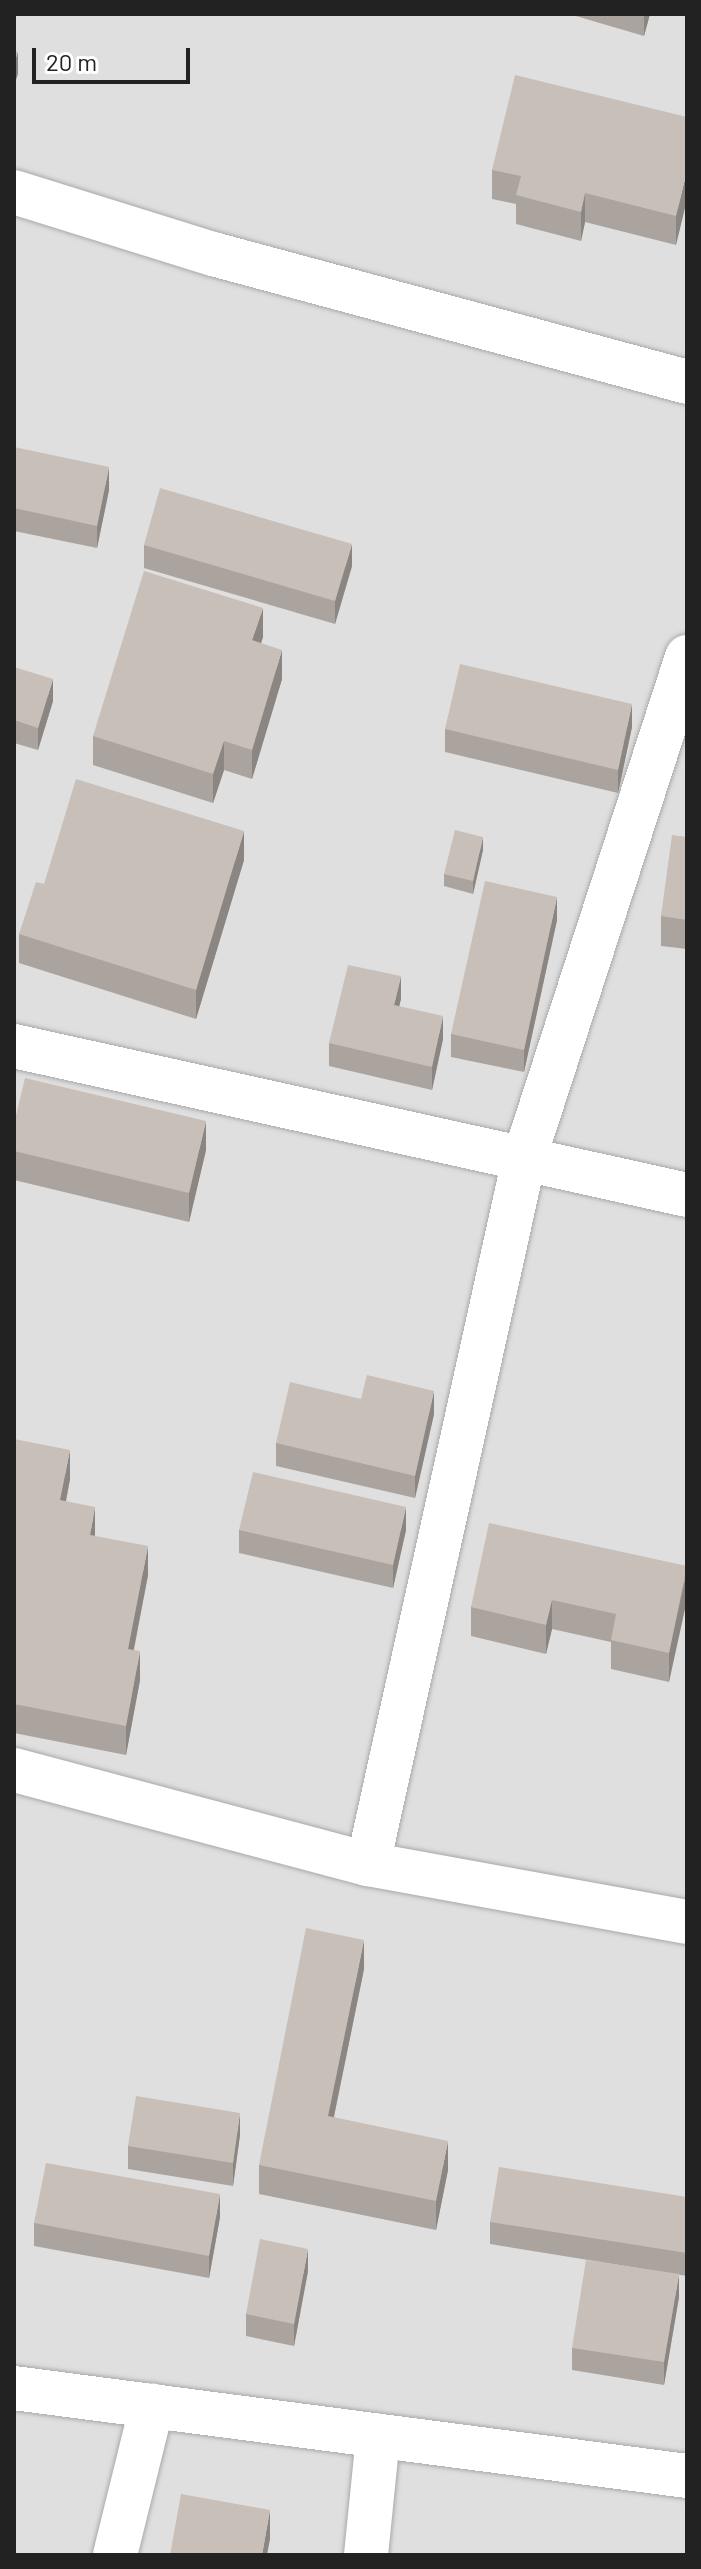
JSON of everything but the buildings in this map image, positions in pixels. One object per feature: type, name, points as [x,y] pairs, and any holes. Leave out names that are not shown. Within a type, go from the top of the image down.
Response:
[{"type":"street","points":[[14,192],[213,254],[687,382]]},
{"type":"street","points":[[368,1864],[524,1159],[687,657]]},
{"type":"street","points":[[14,1046],[687,1195]]},
{"type":"street","points":[[14,1770],[368,1864],[687,1922]]},
{"type":"street","points":[[14,2388],[687,2476]]},
{"type":"street","points":[[115,2555],[152,2406]]},
{"type":"street","points":[[366,2555],[378,2436]]},
{"type":"shaded area","points":[[14,14],[687,14],[687,2555],[14,2555]]}]
